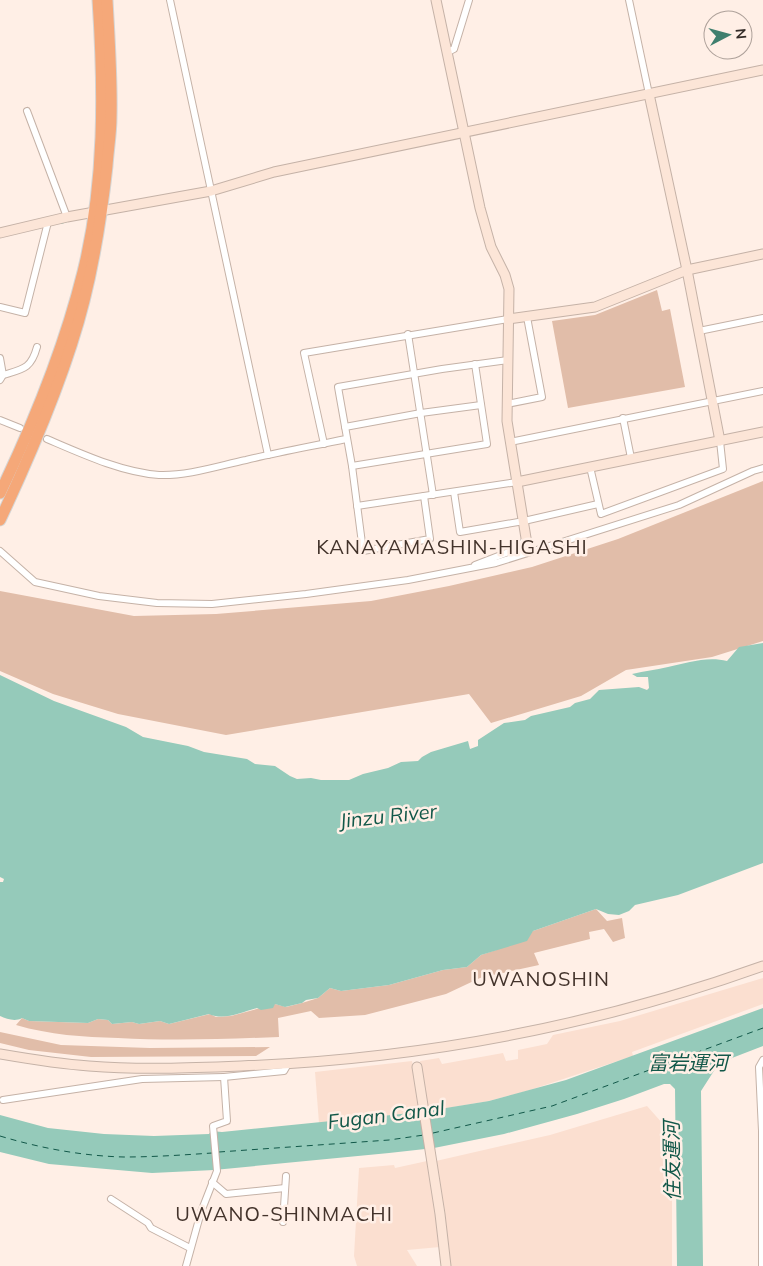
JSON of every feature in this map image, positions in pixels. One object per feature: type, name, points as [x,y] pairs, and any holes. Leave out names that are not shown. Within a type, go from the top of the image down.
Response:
[{"type":"highway","points":[[0,493],[47,387],[81,279],[98,212],[102,120],[102,63],[98,0]]},
{"type":"highway","points":[[0,520],[22,472],[70,348],[84,303],[90,274],[111,119],[111,66],[107,0]]},
{"type":"street","points":[[170,0],[268,455]]},
{"type":"street","points":[[436,0],[487,235],[509,289],[507,421],[526,538],[519,548],[478,563],[473,568]]},
{"type":"street","points":[[448,52],[454,49],[470,0]]},
{"type":"street","points":[[590,467],[601,514],[723,469],[720,441],[699,331],[630,0]]},
{"type":"street","points":[[0,233],[67,217],[211,191],[274,172],[763,70]]},
{"type":"street","points":[[27,111],[67,217]]},
{"type":"street","points":[[0,307],[25,313],[48,222]]},
{"type":"street","points":[[324,444],[304,353],[408,334],[595,307],[686,270],[763,254]]},
{"type":"street","points":[[507,404],[542,397],[527,317]]},
{"type":"street","points":[[699,331],[763,318]]},
{"type":"street","points":[[408,334],[433,495]]},
{"type":"street","points":[[0,358],[1,378],[24,369],[35,356],[37,347]]},
{"type":"street","points":[[424,496],[430,540],[363,551],[352,466],[338,387],[508,360]]},
{"type":"street","points":[[352,466],[487,444],[475,364]]},
{"type":"street","points":[[510,442],[763,391]]},
{"type":"street","points":[[345,427],[421,413],[481,405]]},
{"type":"street","points":[[623,418],[631,458]]},
{"type":"street","points":[[0,420],[20,428]]},
{"type":"street","points":[[357,506],[517,482],[763,432]]},
{"type":"street","points":[[47,439],[94,459],[160,475],[191,472],[346,439]]},
{"type":"street","points":[[0,551],[35,582],[99,596],[157,603],[212,604],[306,594],[358,588],[496,564],[679,505],[763,468]]},
{"type":"street","points":[[454,492],[460,532],[524,521],[598,504]]},
{"type":"street","points":[[0,1054],[43,1062],[89,1066],[160,1068],[288,1064],[387,1056],[532,1032],[639,1005],[763,966]]},
{"type":"street","points":[[762,1266],[760,1067],[763,1060]]},
{"type":"street","points":[[3,1100],[142,1079],[224,1077],[284,1071],[288,1064]]},
{"type":"street","points":[[417,1067],[440,1214],[446,1266]]},
{"type":"street","points":[[186,1266],[190,1248],[217,1171],[212,1129],[213,1126],[227,1121],[224,1077]]},
{"type":"street","points":[[283,1222],[286,1176]]},
{"type":"street","points":[[212,1182],[226,1194],[286,1188]]},
{"type":"street","points":[[111,1199],[148,1223],[151,1228],[190,1248]]},
{"type":"shaded area","points":[[657,290],[662,311],[670,309],[685,387],[568,408],[552,321],[595,315]]},
{"type":"shaded area","points":[[763,481],[763,641],[712,657],[626,670],[581,696],[491,723],[469,694],[226,735],[118,714],[53,694],[0,671],[0,591],[134,616],[216,614],[371,601],[532,567],[618,539]]},
{"type":"shaded area","points":[[596,909],[607,921],[622,918],[625,938],[613,942],[604,929],[589,932],[590,939],[534,953],[539,965],[480,978],[446,994],[365,1015],[319,1018],[311,1011],[278,1018],[279,1037],[178,1040],[105,1038],[54,1033],[16,1025],[22,1018],[29,1021],[88,1023],[98,1019],[108,1020],[112,1024],[132,1022],[139,1024],[160,1021],[169,1024],[210,1014],[216,1017],[231,1016],[275,1004],[286,1007],[318,998],[330,988],[341,991],[389,985],[443,970],[467,967],[481,955],[496,950],[533,931]]},
{"type":"shaded area","points":[[763,978],[763,1004],[632,1052],[633,1056],[530,1090],[489,1101],[429,1111],[420,1061],[439,1058],[442,1064],[503,1053],[506,1061],[518,1059],[518,1050],[547,1044],[553,1035],[620,1021]]},
{"type":"shaded area","points":[[0,1032],[61,1045],[150,1048],[270,1047],[256,1056],[91,1057],[29,1050],[0,1043]]},
{"type":"shaded area","points":[[412,1061],[421,1112],[319,1123],[315,1072]]},
{"type":"shaded area","points":[[647,1106],[672,1134],[672,1266],[450,1266],[436,1161],[550,1135]]},
{"type":"shaded area","points":[[427,1161],[440,1247],[407,1250],[417,1266],[357,1266],[354,1256],[359,1168],[394,1165],[395,1168]]},
{"type":"water","name":"Jinzu River","points":[[763,643],[763,863],[678,895],[635,905],[629,911],[619,915],[608,914],[596,909],[533,931],[527,941],[481,955],[467,967],[443,970],[389,985],[341,991],[330,988],[318,998],[285,1007],[275,1004],[273,1008],[261,1010],[257,1008],[221,1017],[209,1014],[169,1024],[160,1021],[139,1024],[132,1022],[112,1024],[108,1020],[98,1019],[88,1023],[29,1021],[22,1018],[14,1020],[0,1016],[0,882],[3,882],[4,879],[0,877],[0,675],[54,701],[126,727],[143,737],[188,746],[204,752],[247,759],[255,764],[275,766],[297,779],[349,780],[401,762],[418,761],[431,752],[468,741],[470,749],[478,746],[478,740],[504,723],[525,720],[531,716],[570,707],[575,703],[590,699],[599,690],[639,687],[647,690],[649,688],[648,677],[637,677],[632,674],[697,661],[712,659],[727,661],[739,647]]},
{"type":"water","name":"富岩運河","points":[[763,1008],[763,1046],[719,1063],[701,1091],[703,1266],[677,1266],[675,1089],[670,1084],[664,1084],[577,1114],[504,1134],[434,1148],[389,1153],[214,1170],[152,1173],[49,1164],[0,1152],[0,1115],[48,1128],[104,1134],[154,1136],[209,1134],[211,1131],[222,1132],[421,1112],[489,1101],[566,1080]]},
{"type":"waterway","points":[[61,223],[67,221]]},
{"type":"ferry route","points":[[433,1133],[552,1106],[763,1028]]},
{"type":"ferry route","points":[[219,1152],[389,1140],[424,1135]]},
{"type":"ferry route","points":[[0,1136],[61,1151],[93,1155],[146,1157],[212,1153]]},
{"type":"district","name":"KANAYAMASHIN-HIGASHI","points":[[452,547]]},
{"type":"district","name":"UWANOSHIN","points":[[541,979]]},
{"type":"district","name":"UWANO-SHINMACHI","points":[[284,1214]]},
{"type":"water label","name":"Fugan Canal","points":[[386,1115]]},
{"type":"water label","name":"住友運河","points":[[672,1161]]}]
